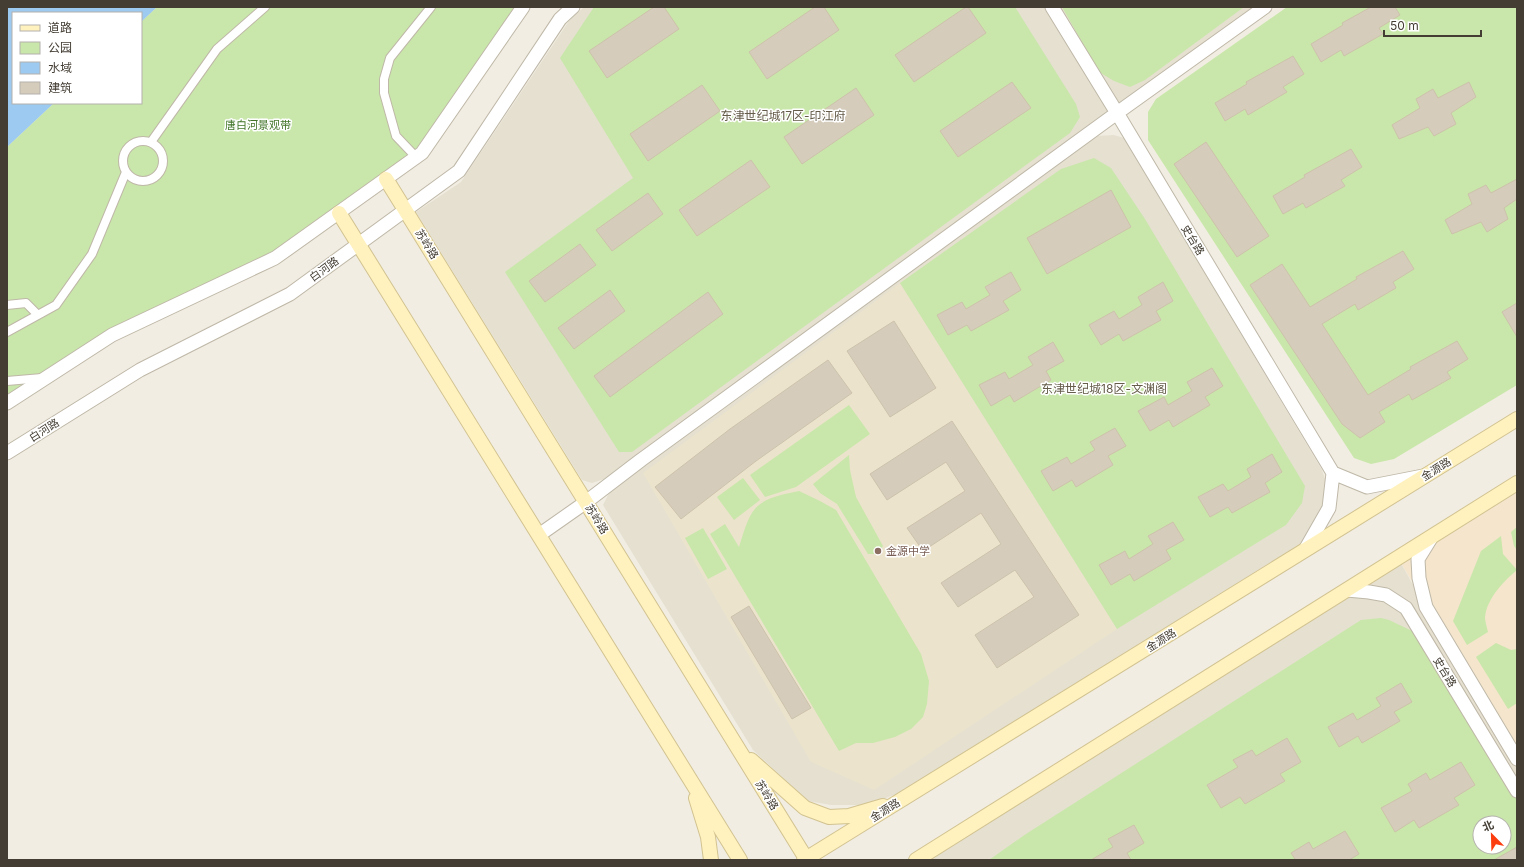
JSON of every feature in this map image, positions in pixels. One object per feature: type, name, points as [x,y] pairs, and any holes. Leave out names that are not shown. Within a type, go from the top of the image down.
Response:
[{"type":"main road","name":"苏岭路","points":[[386,179],[806,860]]},
{"type":"main road","points":[[339,213],[740,860]]},
{"type":"main road","name":"金源路","points":[[806,860],[1517,419]]},
{"type":"main road","points":[[916,860],[1517,484]]},
{"type":"main road","points":[[739,750],[805,808],[829,816],[849,816],[880,807],[909,796]]},
{"type":"main road","points":[[690,780],[708,837],[711,860]]},
{"type":"main road","points":[[932,860],[951,838]]},
{"type":"street","points":[[151,142],[217,49],[264,7]]},
{"type":"street","points":[[416,157],[396,136],[384,93],[384,79],[390,58],[431,7]]},
{"type":"street","points":[[7,403],[112,335],[275,258],[422,153],[523,7]]},
{"type":"street","name":"白河路","points":[[7,453],[140,370],[290,294],[459,171],[560,19],[573,7]]},
{"type":"street","name":"史台路","points":[[1052,7],[1333,473]]},
{"type":"street","points":[[539,535],[1117,113],[1265,7]]},
{"type":"street","points":[[138,141],[151,142],[161,151],[163,165],[156,176],[150,180],[137,180],[126,172],[122,160],[127,148],[138,141]]},
{"type":"street","points":[[7,332],[56,305],[92,254],[126,172]]},
{"type":"street","points":[[7,305],[26,303],[38,316]]},
{"type":"street","points":[[7,381],[46,378]]},
{"type":"street","points":[[1305,550],[1330,508],[1333,473],[1367,487],[1425,476]]},
{"type":"street","name":"史台路","points":[[1431,538],[1418,559],[1419,578],[1426,607],[1517,759]]},
{"type":"street","name":"史台路","points":[[1347,590],[1386,595],[1406,608],[1517,791]]},
{"type":"shaded area","points":[[584,7],[1267,7],[607,478],[592,483],[582,480],[416,212],[461,182],[569,21]]},
{"type":"shaded area","points":[[1114,135],[1124,138],[1322,470],[1326,482],[1321,512],[1298,548],[911,789],[866,805],[831,805],[808,801],[753,750],[603,505],[618,481],[1096,136]]},
{"type":"shaded area","name":"金源中学","points":[[900,283],[1117,629],[874,790],[811,762],[643,473]]},
{"type":"shaded area","points":[[1517,483],[1517,757],[1398,558]]},
{"type":"shaded area","points":[[1398,558],[1444,640],[1517,759],[1517,860],[932,860],[951,838]]},
{"type":"green space","name":"唐白河景观带","points":[[157,7],[523,7],[422,153],[275,258],[112,335],[7,403],[7,147],[53,104],[142,104],[142,21]]},
{"type":"green space","points":[[594,7],[1015,7],[1076,104],[1080,117],[1070,133],[632,452],[619,452],[505,272],[633,178],[560,58]]},
{"type":"green space","points":[[1062,7],[1244,7],[1145,80],[1130,87],[1114,81],[1099,72]]},
{"type":"green space","points":[[1287,7],[1517,7],[1517,385],[1394,459],[1371,464],[1354,458],[1148,140],[1148,112],[1156,99]]},
{"type":"green space","points":[[1094,158],[1111,168],[1145,219],[1305,486],[1302,503],[1286,525],[1117,629],[900,283],[1061,169]]},
{"type":"green space","points":[[849,405],[870,434],[796,487],[765,497],[750,475]]},
{"type":"green space","points":[[849,455],[850,470],[856,497],[883,546],[877,554],[868,554],[837,504],[820,493],[813,484]]},
{"type":"green space","points":[[743,478],[760,500],[734,520],[717,497]]},
{"type":"green space","points":[[799,491],[836,510],[921,654],[929,681],[927,704],[923,717],[911,729],[895,737],[873,743],[856,743],[839,751],[710,534],[725,524],[739,547],[749,519],[759,505],[773,497]]},
{"type":"green space","points":[[1517,527],[1517,550],[1514,546],[1511,532]]},
{"type":"green space","points":[[703,528],[727,569],[708,579],[685,538]]},
{"type":"green space","points":[[1501,536],[1503,554],[1517,570],[1497,590],[1489,603],[1485,617],[1488,632],[1467,645],[1453,621],[1481,551]]},
{"type":"green space","points":[[1381,618],[1389,620],[1423,636],[1517,791],[1517,860],[989,860],[1026,834],[1361,620]]},
{"type":"green space","points":[[1496,643],[1511,650],[1517,649],[1517,703],[1508,709],[1476,657]]},
{"type":"water","points":[[7,7],[157,7],[142,21],[142,12],[12,12],[12,104],[53,104],[7,147]]},
{"type":"building","points":[[654,7],[664,7],[679,29],[607,78],[589,51]]},
{"type":"building","points":[[815,7],[824,7],[839,30],[767,79],[749,52]]},
{"type":"building","points":[[968,7],[986,33],[914,82],[895,55]]},
{"type":"building","points":[[1371,7],[1395,7],[1400,15],[1379,28],[1383,34],[1344,56],[1341,50],[1321,62],[1311,44],[1343,25],[1342,23]]},
{"type":"building","points":[[1293,56],[1304,74],[1283,87],[1287,92],[1248,115],[1245,109],[1225,121],[1215,103],[1247,84],[1246,82]]},
{"type":"building","points":[[1012,82],[1031,108],[958,157],[940,131]]},
{"type":"building","points":[[1469,82],[1476,97],[1451,113],[1456,124],[1434,136],[1428,127],[1399,139],[1392,125],[1420,108],[1416,99],[1433,89],[1438,98]]},
{"type":"building","points":[[702,85],[720,111],[648,161],[630,134]]},
{"type":"building","points":[[856,88],[874,115],[802,164],[784,137]]},
{"type":"building","points":[[1206,142],[1269,236],[1237,257],[1174,164]]},
{"type":"building","points":[[1351,149],[1362,167],[1341,180],[1345,186],[1306,208],[1303,203],[1283,214],[1273,196],[1305,177],[1304,175]]},
{"type":"building","points":[[751,160],[770,187],[697,236],[679,210]]},
{"type":"building","points":[[1517,179],[1517,199],[1504,208],[1508,219],[1487,232],[1481,222],[1452,234],[1445,220],[1472,204],[1468,194],[1486,185],[1491,193]]},
{"type":"building","points":[[1111,190],[1131,227],[1047,274],[1027,238]]},
{"type":"building","points":[[648,193],[663,214],[612,251],[596,230]]},
{"type":"building","points":[[580,244],[596,265],[545,302],[529,281]]},
{"type":"building","points":[[1403,251],[1414,269],[1393,282],[1396,288],[1358,310],[1355,304],[1322,324],[1368,395],[1411,369],[1410,367],[1457,341],[1468,359],[1447,372],[1451,378],[1412,400],[1409,394],[1379,412],[1385,422],[1360,438],[1342,424],[1250,285],[1282,264],[1310,307],[1357,279],[1356,277]]},
{"type":"building","points":[[1011,272],[1021,290],[1003,301],[1009,310],[971,331],[967,325],[948,335],[937,315],[962,302],[966,309],[990,295],[985,287]]},
{"type":"building","points":[[1163,282],[1173,301],[1156,311],[1161,320],[1123,341],[1119,334],[1101,345],[1089,325],[1114,311],[1119,319],[1142,305],[1138,297]]},
{"type":"building","points":[[610,290],[625,311],[574,349],[558,328]]},
{"type":"building","points":[[708,292],[723,314],[610,397],[594,376]]},
{"type":"building","points":[[1517,303],[1517,337],[1502,312]]},
{"type":"building","points":[[894,321],[936,388],[890,417],[847,351]]},
{"type":"building","points":[[1053,342],[1064,361],[1046,371],[1051,380],[1014,402],[1010,395],[991,406],[979,385],[1005,372],[1009,379],[1033,365],[1028,357]]},
{"type":"building","points":[[828,360],[852,393],[756,461],[681,519],[655,487],[730,429]]},
{"type":"building","points":[[1212,368],[1223,386],[1205,397],[1210,405],[1173,427],[1169,420],[1150,431],[1138,411],[1164,397],[1168,405],[1192,391],[1187,382]]},
{"type":"building","points":[[952,421],[1079,615],[997,668],[975,635],[1034,597],[1015,570],[958,607],[941,583],[1001,544],[981,513],[923,551],[907,528],[965,491],[946,462],[887,500],[870,474]]},
{"type":"building","points":[[1115,428],[1126,446],[1108,456],[1113,465],[1076,487],[1072,480],[1053,491],[1041,471],[1067,457],[1071,464],[1095,450],[1090,442]]},
{"type":"building","points":[[1272,454],[1282,472],[1265,483],[1270,492],[1232,513],[1228,507],[1210,517],[1198,497],[1223,484],[1228,491],[1251,477],[1247,469]]},
{"type":"building","points":[[1173,522],[1184,540],[1166,550],[1171,559],[1134,581],[1130,574],[1111,585],[1099,565],[1125,551],[1129,559],[1153,544],[1148,536]]},
{"type":"building","points":[[749,606],[811,708],[792,719],[731,617]]},
{"type":"building","points":[[1401,683],[1412,702],[1394,712],[1400,721],[1362,743],[1358,736],[1339,747],[1328,727],[1353,713],[1357,720],[1381,706],[1376,698]]},
{"type":"building","points":[[1287,738],[1301,762],[1280,774],[1285,781],[1245,804],[1240,797],[1221,808],[1207,785],[1238,767],[1233,760],[1252,750],[1256,756]]},
{"type":"building","points":[[1461,762],[1475,785],[1454,798],[1459,805],[1419,828],[1414,820],[1395,832],[1381,808],[1412,791],[1408,784],[1426,773],[1430,780]]},
{"type":"building","points":[[1134,825],[1144,843],[1127,853],[1131,860],[1091,860],[1113,847],[1108,839]]},
{"type":"building","points":[[1345,831],[1359,854],[1349,860],[1294,860],[1295,859],[1291,853],[1309,842],[1313,849]]},
{"type":"building","points":[[1517,847],[1517,860],[1494,860],[1503,855],[1512,855],[1512,850]]},
{"type":"place","name":"金源中学","points":[[878,551]]},
{"type":"district","name":"东津世纪城17区-印江府","points":[[783,115]]},
{"type":"district","name":"东津世纪城18区-文渊阁","points":[[1104,388]]}]
